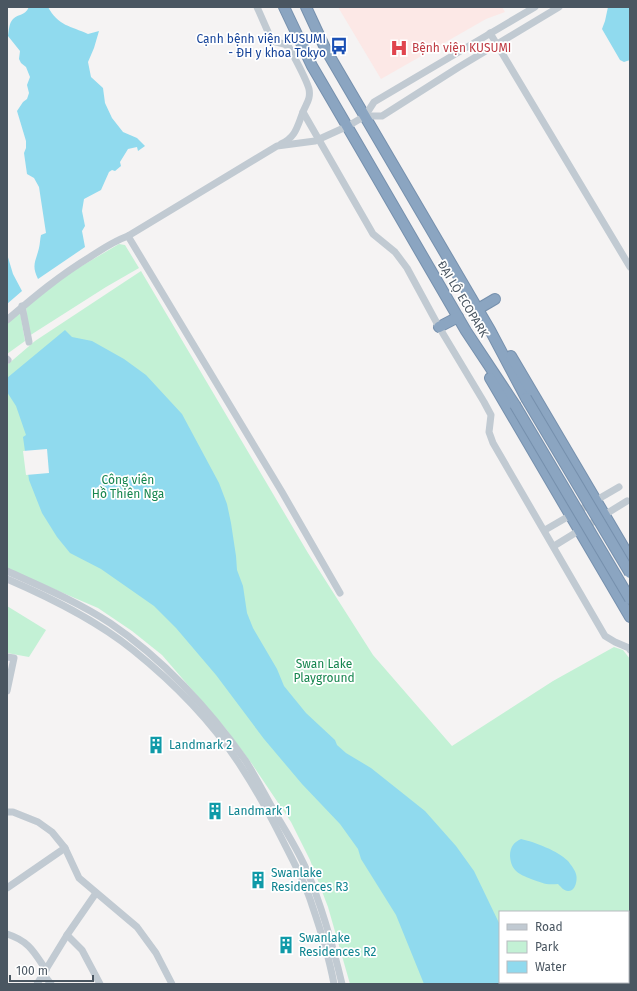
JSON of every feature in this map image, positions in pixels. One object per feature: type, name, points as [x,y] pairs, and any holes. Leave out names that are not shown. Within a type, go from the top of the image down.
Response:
[{"type":"highway","name":"ĐẠI LỘ ECOPARK","points":[[284,7],[312,66],[466,331],[515,405],[630,599]]},
{"type":"highway","name":"ĐẠI LỘ ECOPARK","points":[[308,8],[326,50],[478,309],[526,398],[630,573]]},
{"type":"highway","points":[[478,309],[495,299]]},
{"type":"highway","points":[[439,327],[458,317]]},
{"type":"highway","points":[[490,330],[503,342],[630,558]]},
{"type":"highway","points":[[466,331],[477,356],[630,617]]},
{"type":"street","points":[[7,320],[34,296],[73,267],[286,142],[292,136],[298,128],[303,112],[310,98],[309,89],[289,47],[272,41],[257,7]]},
{"type":"street","points":[[277,146],[319,140],[348,126],[365,116],[374,102],[535,7]]},
{"type":"street","points":[[365,116],[382,116],[459,67],[559,7]]},
{"type":"street","points":[[490,33],[630,267]]},
{"type":"street","points":[[303,112],[373,234],[395,252],[407,268],[439,327],[491,415],[489,432],[493,444],[545,530],[605,636],[629,648],[630,650]]},
{"type":"street","points":[[128,236],[282,492],[340,593]]},
{"type":"street","points":[[22,306],[29,342]]},
{"type":"street","points":[[545,530],[619,487]]},
{"type":"street","points":[[554,546],[627,501]]},
{"type":"street","points":[[7,571],[32,586]]},
{"type":"street","points":[[7,579],[32,586],[86,608],[110,623],[135,646],[184,686],[214,719],[246,761],[251,777],[306,870],[326,939],[342,984]]},
{"type":"street","points":[[7,657],[14,658],[7,691]]},
{"type":"street","points":[[7,812],[13,812],[38,822],[52,832],[65,848],[79,878],[137,928],[156,953],[172,984]]},
{"type":"street","points":[[7,888],[65,848]]},
{"type":"street","points":[[37,984],[67,935],[96,894]]},
{"type":"street","points":[[7,934],[17,938],[29,946],[51,984]]},
{"type":"street","points":[[67,935],[82,950],[100,984]]},
{"type":"street","points":[[326,939],[334,984]]},
{"type":"shaded area","name":"Bệnh viện KUSUMI","points":[[338,7],[502,7],[505,12],[486,19],[381,79]]},
{"type":"green space","points":[[119,244],[125,245],[139,268],[29,336],[26,307],[68,274]]},
{"type":"green space","name":"Công viên Hồ Thiên Nga","points":[[141,271],[308,553],[373,655],[452,746],[553,681],[614,647],[623,650],[630,659],[630,984],[350,984],[328,907],[310,860],[291,822],[252,764],[226,729],[162,655],[132,631],[98,608],[7,569],[7,365],[35,341]]},
{"type":"green space","points":[[20,312],[25,341],[7,354],[7,323]]},
{"type":"green space","points":[[7,606],[46,630],[29,657],[7,653]]},
{"type":"water","points":[[29,7],[48,7],[56,18],[65,25],[88,34],[99,31],[88,62],[91,77],[103,88],[105,103],[112,118],[123,132],[137,138],[145,146],[138,151],[137,147],[128,149],[120,162],[121,166],[115,171],[112,170],[109,172],[101,190],[84,199],[82,211],[85,226],[82,231],[85,247],[38,279],[34,266],[41,235],[46,233],[39,187],[34,178],[27,174],[24,153],[26,141],[17,111],[27,99],[29,93],[27,85],[30,77],[26,67],[19,59],[20,51],[8,36],[9,27],[12,21],[15,17],[23,14]]},
{"type":"water","points":[[608,7],[630,7],[630,60],[624,62],[620,60],[602,29]]},
{"type":"water","points":[[7,254],[13,274],[22,291],[7,304]]},
{"type":"water","points":[[65,330],[72,337],[92,341],[124,359],[146,375],[182,414],[219,483],[227,504],[237,570],[243,586],[247,613],[253,628],[277,669],[284,686],[306,713],[335,740],[337,745],[346,753],[371,768],[425,811],[456,846],[474,871],[499,923],[499,983],[597,984],[424,984],[396,915],[361,859],[358,849],[340,824],[302,784],[264,739],[216,675],[176,628],[154,606],[101,569],[70,553],[57,537],[42,513],[29,480],[23,437],[26,435],[16,406],[7,392],[7,378]]},
{"type":"water","points":[[521,839],[546,847],[564,857],[577,876],[574,888],[567,891],[558,884],[541,883],[516,871],[512,865],[510,853],[513,845]]},
{"type":"pier","points":[[47,449],[49,473],[26,475],[23,451]]},
{"type":"place","name":"Cạnh bệnh viện KUSUMI - ĐH y khoa Tokyo","points":[[339,46]]},
{"type":"place","name":"Bệnh viện KUSUMI","points":[[399,48]]},
{"type":"place","name":"Landmark 2","points":[[156,745]]},
{"type":"place","name":"Landmark 1","points":[[215,811]]},
{"type":"place","name":"Swanlake Residences R3","points":[[258,880]]},
{"type":"place","name":"Swanlake Residences R2","points":[[286,945]]},
{"type":"park label","name":"Swan Lake Playground","points":[[324,671]]}]
